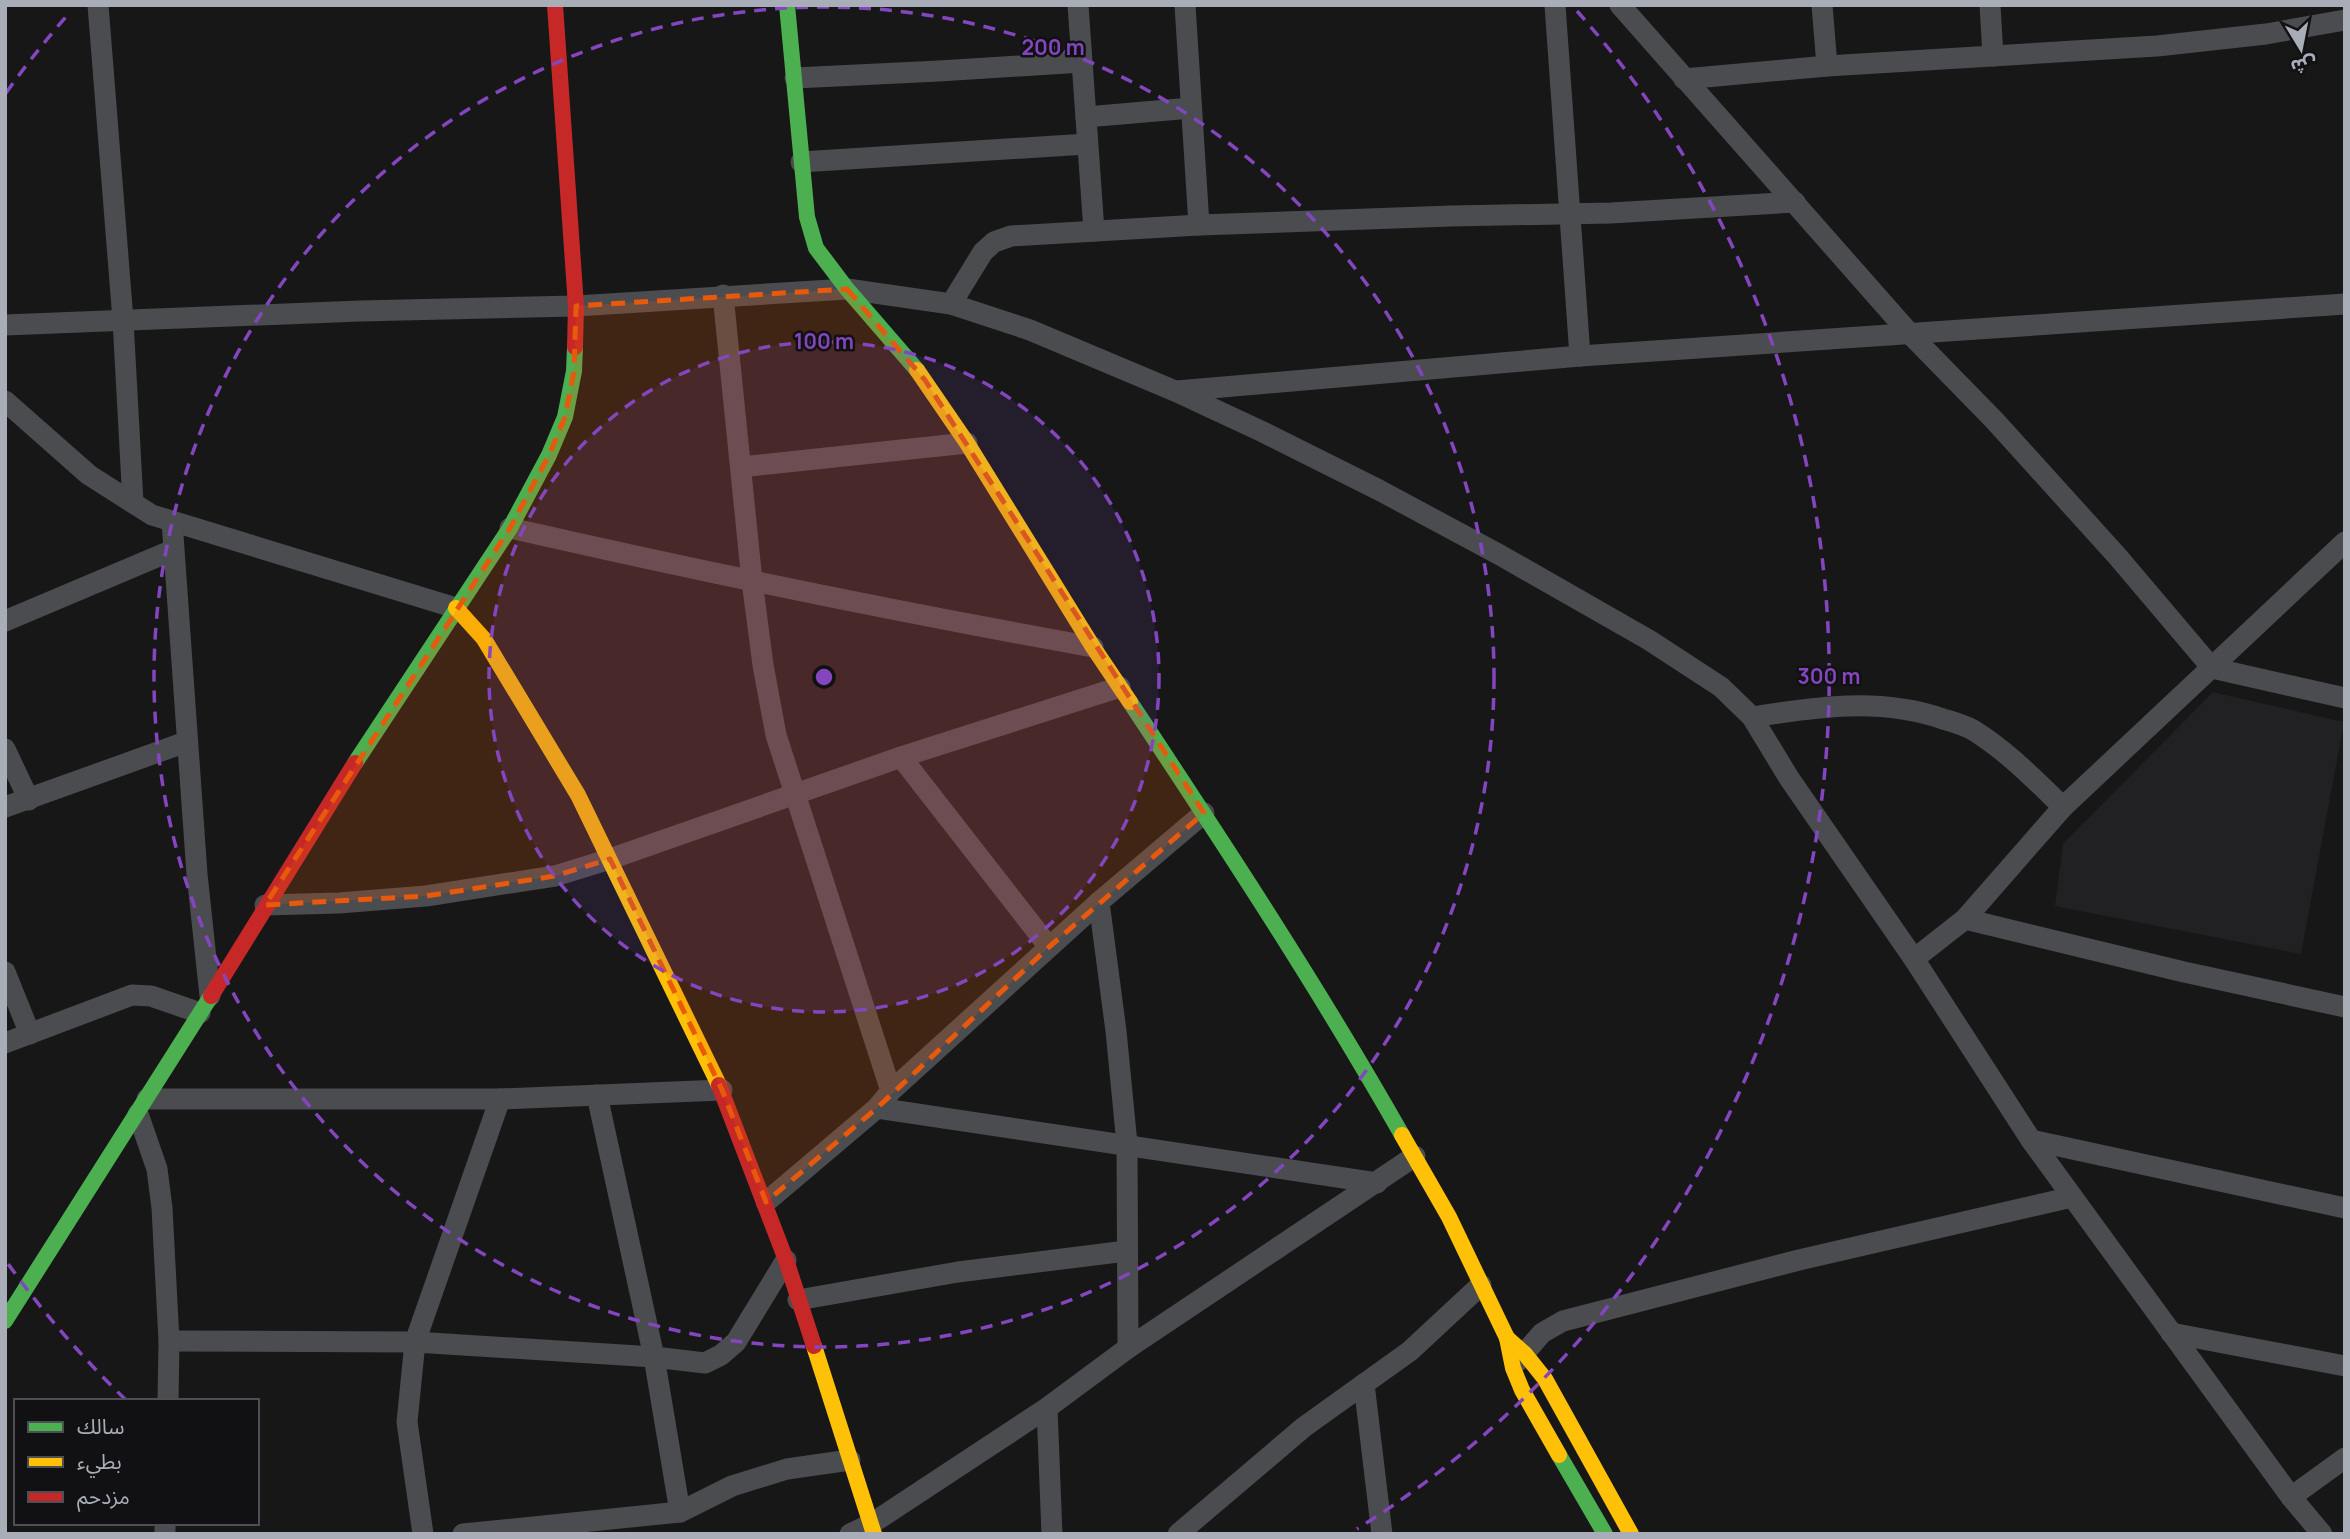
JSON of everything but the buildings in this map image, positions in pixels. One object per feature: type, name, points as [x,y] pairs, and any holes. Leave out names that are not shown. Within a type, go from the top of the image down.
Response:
[{"type":"street","points":[[97,5],[123,320],[133,503]]},
{"type":"street","points":[[5,1321],[143,1107],[265,905],[405,684],[510,528],[549,455],[565,417],[574,371],[576,306],[555,5]]},
{"type":"street","points":[[787,5],[801,162],[811,236],[816,248],[847,289],[918,371],[967,443],[1093,647],[1205,813],[1368,1075],[1449,1217],[1519,1361],[1522,1390],[1605,1534]]},
{"type":"street","points":[[1078,5],[1094,231]]},
{"type":"street","points":[[1185,5],[1199,226]]},
{"type":"street","points":[[1555,5],[1580,356]]},
{"type":"street","points":[[1620,5],[1912,335],[2092,528],[2211,668],[2345,698]]},
{"type":"street","points":[[1822,5],[1827,66]]},
{"type":"street","points":[[1990,5],[1993,56]]},
{"type":"street","points":[[1684,79],[1827,66],[2157,46],[2266,34],[2345,20]]},
{"type":"street","points":[[794,78],[1082,62]]},
{"type":"street","points":[[1086,117],[1191,108]]},
{"type":"street","points":[[801,162],[1087,144]]},
{"type":"street","points":[[951,304],[983,252],[994,242],[1011,236],[1199,226],[1611,213],[1795,202]]},
{"type":"street","points":[[5,325],[576,306],[847,289],[951,304],[1030,330],[1175,391],[1275,438],[1500,555],[1649,640],[1721,687],[1752,717],[1830,840],[1914,960],[2031,1140],[2291,1497],[2322,1534]]},
{"type":"street","points":[[723,295],[752,581],[776,735],[891,1091]]},
{"type":"street","points":[[1175,391],[1580,356],[2345,304]]},
{"type":"street","points":[[5,401],[89,475],[152,515],[456,608],[484,639],[578,795],[722,1090],[786,1260],[873,1529]]},
{"type":"street","points":[[741,467],[967,443]]},
{"type":"street","points":[[172,521],[205,1004]]},
{"type":"street","points":[[510,528],[930,618],[1093,647]]},
{"type":"street","points":[[1914,960],[1965,919],[2063,807],[2345,542]]},
{"type":"street","points":[[5,621],[173,550]]},
{"type":"street","points":[[265,905],[339,903],[426,896],[555,876],[901,757],[1120,687]]},
{"type":"street","points":[[1752,717],[1822,706],[1870,705],[1921,711],[1971,729],[2019,764],[2063,807]]},
{"type":"street","points":[[5,807],[186,742]]},
{"type":"street","points":[[5,749],[29,800]]},
{"type":"street","points":[[901,757],[1049,947]]},
{"type":"street","points":[[766,1202],[877,1108],[891,1091],[1099,902],[1205,813]]},
{"type":"street","points":[[1099,902],[1127,1144],[1128,1348]]},
{"type":"street","points":[[1965,919],[2184,972],[2345,1007]]},
{"type":"street","points":[[5,972],[30,1034]]},
{"type":"street","points":[[5,1043],[132,995],[205,1004]]},
{"type":"street","points":[[143,1107],[500,1099],[722,1090]]},
{"type":"street","points":[[597,1095],[654,1357],[680,1512]]},
{"type":"street","points":[[423,1534],[407,1422],[415,1342],[500,1099]]},
{"type":"street","points":[[143,1107],[160,1195],[169,1341],[168,1399]]},
{"type":"street","points":[[877,1108],[1377,1183]]},
{"type":"street","points":[[2031,1140],[2345,1208]]},
{"type":"street","points":[[850,1534],[873,1529],[1128,1348],[1415,1156]]},
{"type":"street","points":[[1519,1361],[1542,1333],[1563,1321],[1800,1260],[2072,1197]]},
{"type":"street","points":[[798,1300],[958,1272],[1126,1251]]},
{"type":"street","points":[[169,1341],[415,1342],[654,1357],[705,1363],[721,1355],[736,1342],[786,1260]]},
{"type":"street","points":[[1178,1534],[1304,1427],[1410,1351],[1481,1285]]},
{"type":"street","points":[[2171,1333],[2345,1366]]},
{"type":"street","points":[[1519,1361],[1545,1379],[1632,1534]]},
{"type":"street","points":[[1364,1384],[1382,1534]]},
{"type":"street","points":[[1047,1408],[1052,1534]]},
{"type":"street","points":[[2291,1497],[2345,1458]]},
{"type":"street","points":[[463,1534],[680,1512],[732,1486],[776,1472],[850,1460]]},
{"type":"highlighted area","points":[[847,289],[925,380],[1204,813],[1049,947],[877,1108],[766,1202],[722,1090],[610,859],[555,876],[426,896],[265,905],[510,528],[549,455],[565,417],[574,371],[576,306]]},
{"type":"shaded area","points":[[2213,692],[2344,722],[2301,954],[2055,906],[2063,844]]},
{"type":"traffic: fast","points":[[787,5],[807,217],[816,248],[847,289],[917,370]]},
{"type":"traffic: fast","points":[[355,763],[510,528],[549,455],[565,417],[574,371],[575,347]]},
{"type":"traffic: fast","points":[[1130,702],[1304,970],[1402,1135]]},
{"type":"traffic: fast","points":[[5,1321],[211,996]]},
{"type":"traffic: fast","points":[[1559,1455],[1605,1534]]},
{"type":"traffic: slow","points":[[917,370],[967,443],[1130,702]]},
{"type":"traffic: slow","points":[[456,608],[484,639],[578,795],[719,1085]]},
{"type":"traffic: slow","points":[[1402,1135],[1449,1217],[1507,1338],[1513,1368],[1522,1390],[1559,1455]]},
{"type":"traffic: slow","points":[[1507,1338],[1525,1354],[1545,1379],[1631,1534]]},
{"type":"traffic: slow","points":[[814,1346],[874,1534]]},
{"type":"traffic: jam","points":[[555,5],[576,306],[575,347]]},
{"type":"traffic: jam","points":[[211,996],[355,763]]},
{"type":"traffic: jam","points":[[719,1085],[786,1260],[814,1346]]}]
